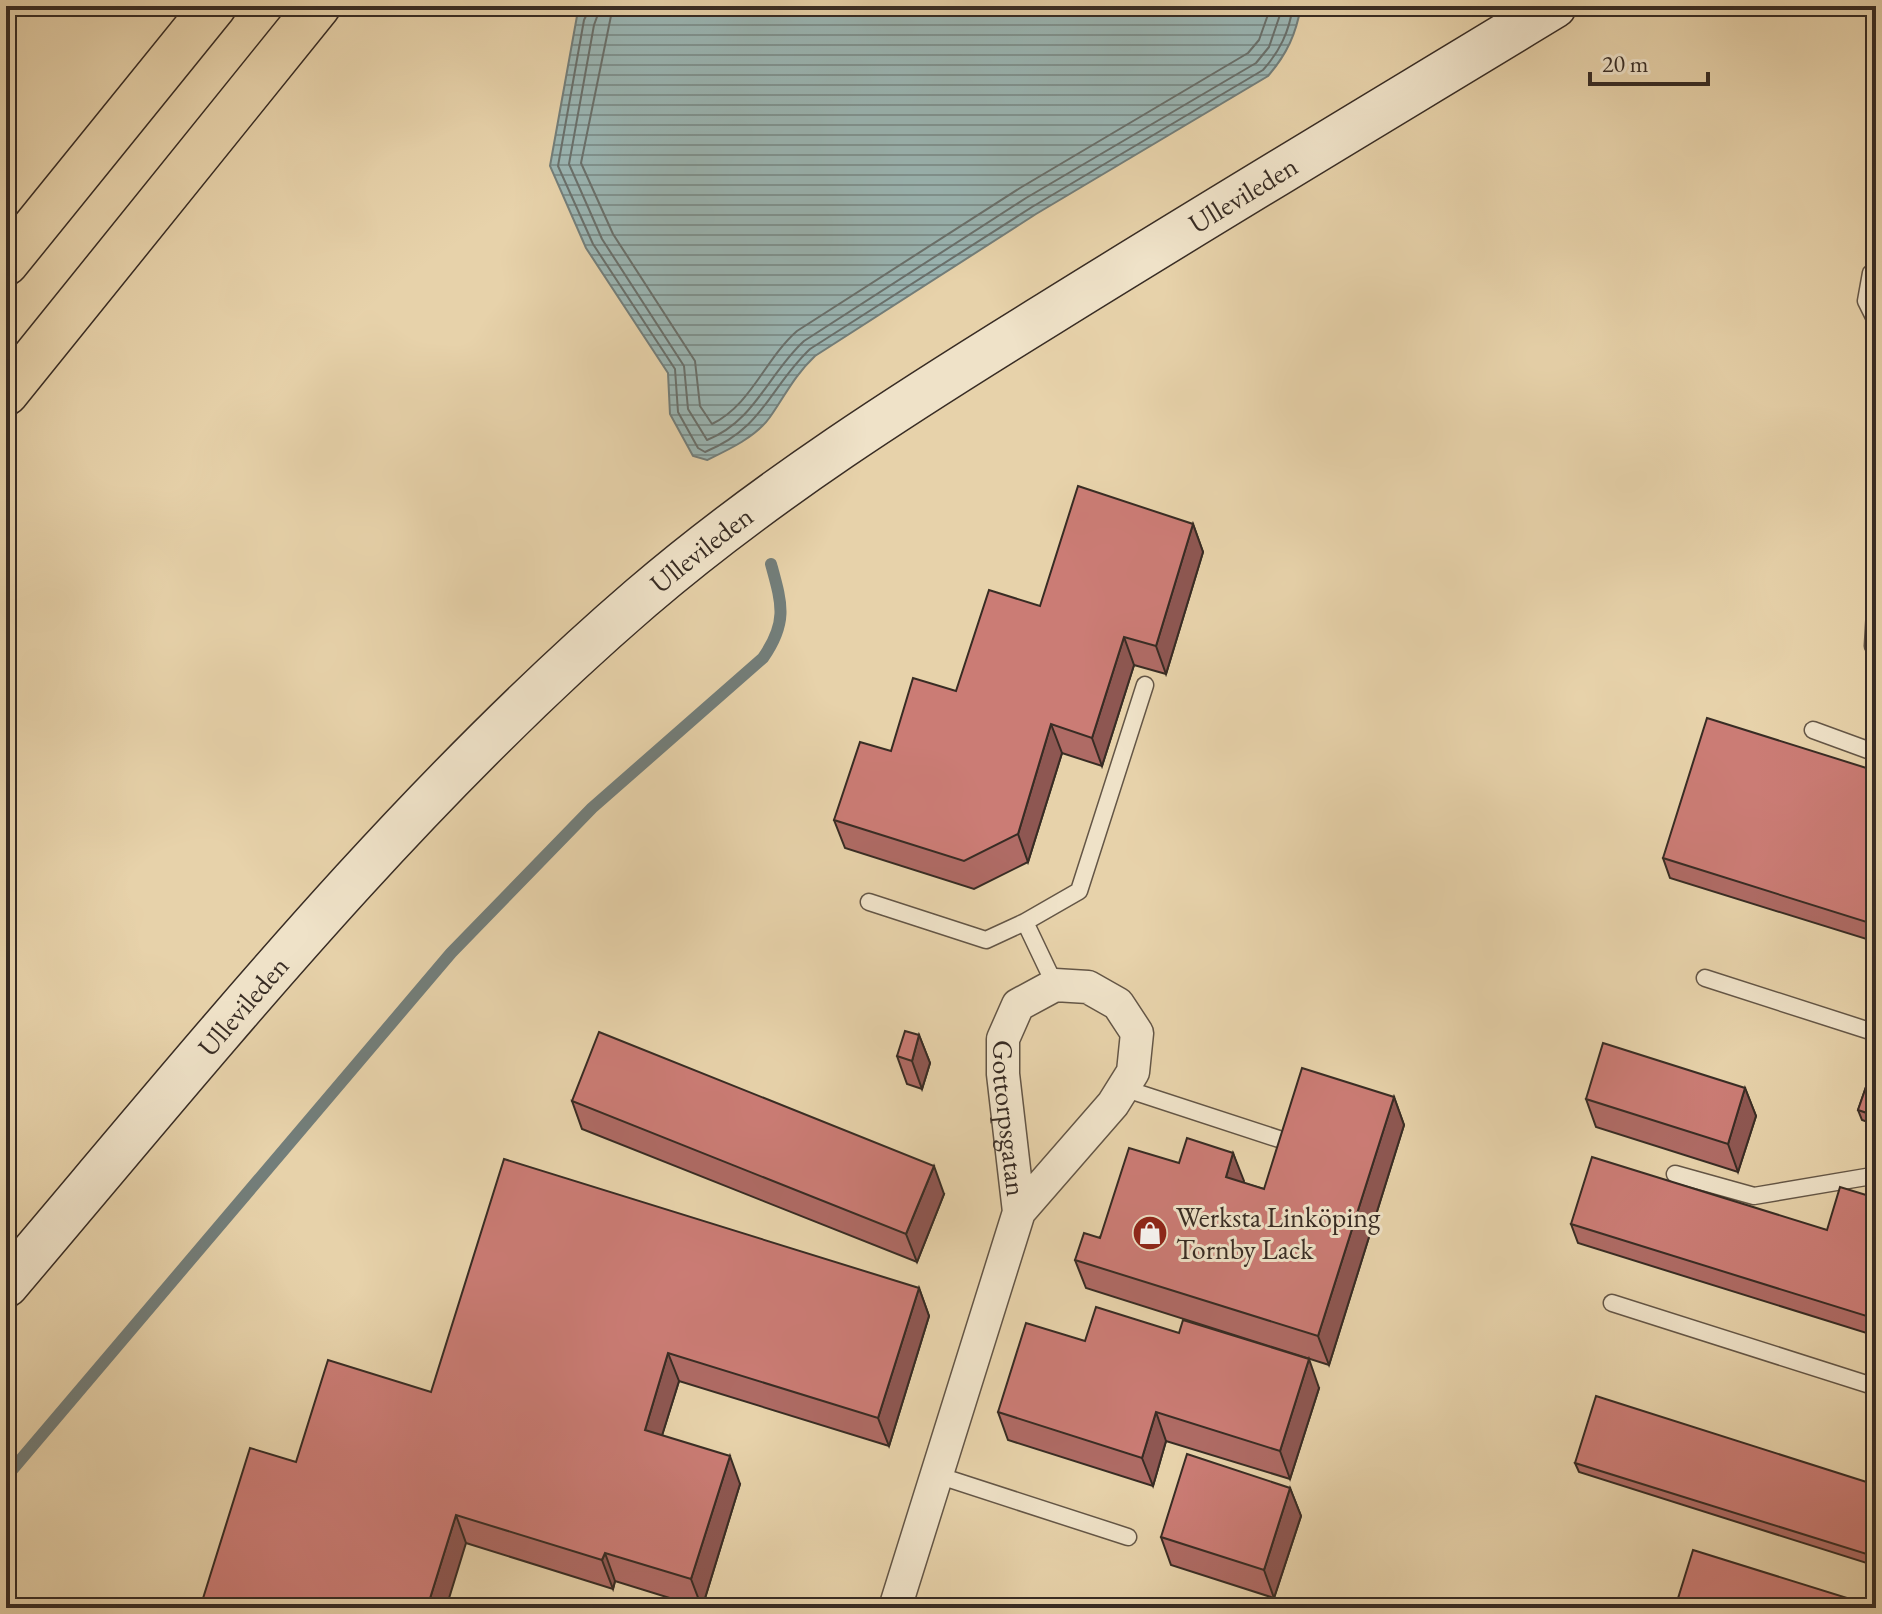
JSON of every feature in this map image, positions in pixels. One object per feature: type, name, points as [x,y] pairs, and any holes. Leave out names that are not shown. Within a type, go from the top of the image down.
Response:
[{"type":"highway","points":[[6,263],[214,6]]},
{"type":"highway","points":[[6,393],[318,6]]},
{"type":"main road","name":"Ullevileden","points":[[6,1285],[362,870],[450,778],[644,596],[820,462],[923,392],[1554,6]]},
{"type":"street","name":"Gottorpsgatan","points":[[895,1608],[1019,1212],[1133,1072],[1137,1033],[1118,1004],[1088,987],[1055,985],[1018,1005],[1003,1039],[1003,1074],[1019,1212]]},
{"type":"lane","points":[[1871,273],[1866,301],[1876,321]]},
{"type":"lane","points":[[1876,594],[1873,646],[1876,650]]},
{"type":"lane","points":[[869,902],[986,940],[1079,891],[1145,685]]},
{"type":"lane","points":[[1813,730],[1876,753]]},
{"type":"lane","points":[[1025,922],[1055,985]]},
{"type":"lane","points":[[1705,978],[1876,1033]]},
{"type":"lane","points":[[1123,1088],[1282,1140]]},
{"type":"lane","points":[[1675,1174],[1754,1196],[1866,1177],[1876,1180]]},
{"type":"lane","points":[[1612,1303],[1876,1387]]},
{"type":"lane","points":[[937,1475],[1128,1537]]},
{"type":"water","points":[[585,6],[1301,6],[1290,43],[1268,76],[1036,214],[815,356],[757,431],[707,460],[693,456],[670,414],[668,373],[586,248],[550,166],[577,16]]},
{"type":"building","points":[[1078,486],[1193,524],[1156,646],[1124,637],[1092,738],[1051,724],[1018,834],[964,861],[834,820],[860,742],[891,751],[913,678],[956,691],[989,590],[1040,606]]},
{"type":"building","points":[[1707,718],[1876,771],[1876,925],[1663,858]]},
{"type":"building","points":[[905,1031],[919,1035],[912,1061],[897,1056]]},
{"type":"building","points":[[599,1032],[934,1166],[906,1234],[572,1101]]},
{"type":"building","points":[[1603,1043],[1745,1088],[1728,1144],[1586,1099]]},
{"type":"building","points":[[1876,1058],[1876,1116],[1858,1110]]},
{"type":"building","points":[[1302,1068],[1394,1097],[1318,1336],[1075,1260],[1084,1233],[1100,1238],[1129,1148],[1179,1163],[1187,1138],[1233,1153],[1226,1177],[1264,1189]]},
{"type":"building","points":[[1592,1157],[1827,1230],[1840,1187],[1876,1198],[1876,1319],[1571,1224]]},
{"type":"building","points":[[504,1159],[919,1288],[878,1418],[668,1353],[645,1430],[730,1456],[691,1579],[605,1553],[602,1560],[456,1515],[427,1608],[200,1608],[250,1448],[296,1462],[328,1360],[431,1392]]},
{"type":"building","points":[[1096,1307],[1179,1333],[1183,1320],[1309,1359],[1280,1451],[1156,1412],[1142,1458],[998,1412],[1026,1323],[1085,1341]]},
{"type":"building","points":[[1596,1396],[1876,1485],[1876,1557],[1575,1463]]},
{"type":"building","points":[[1187,1454],[1290,1488],[1264,1570],[1161,1537]]},
{"type":"building","points":[[1693,1550],[1876,1607],[1876,1608],[1675,1608]]},
{"type":"waterway","points":[[6,1477],[451,953],[592,808],[763,658],[776,634],[780,612],[771,564]]},
{"type":"place","name":"Werksta Linköping Tornby Lack","points":[[1150,1233]]}]
